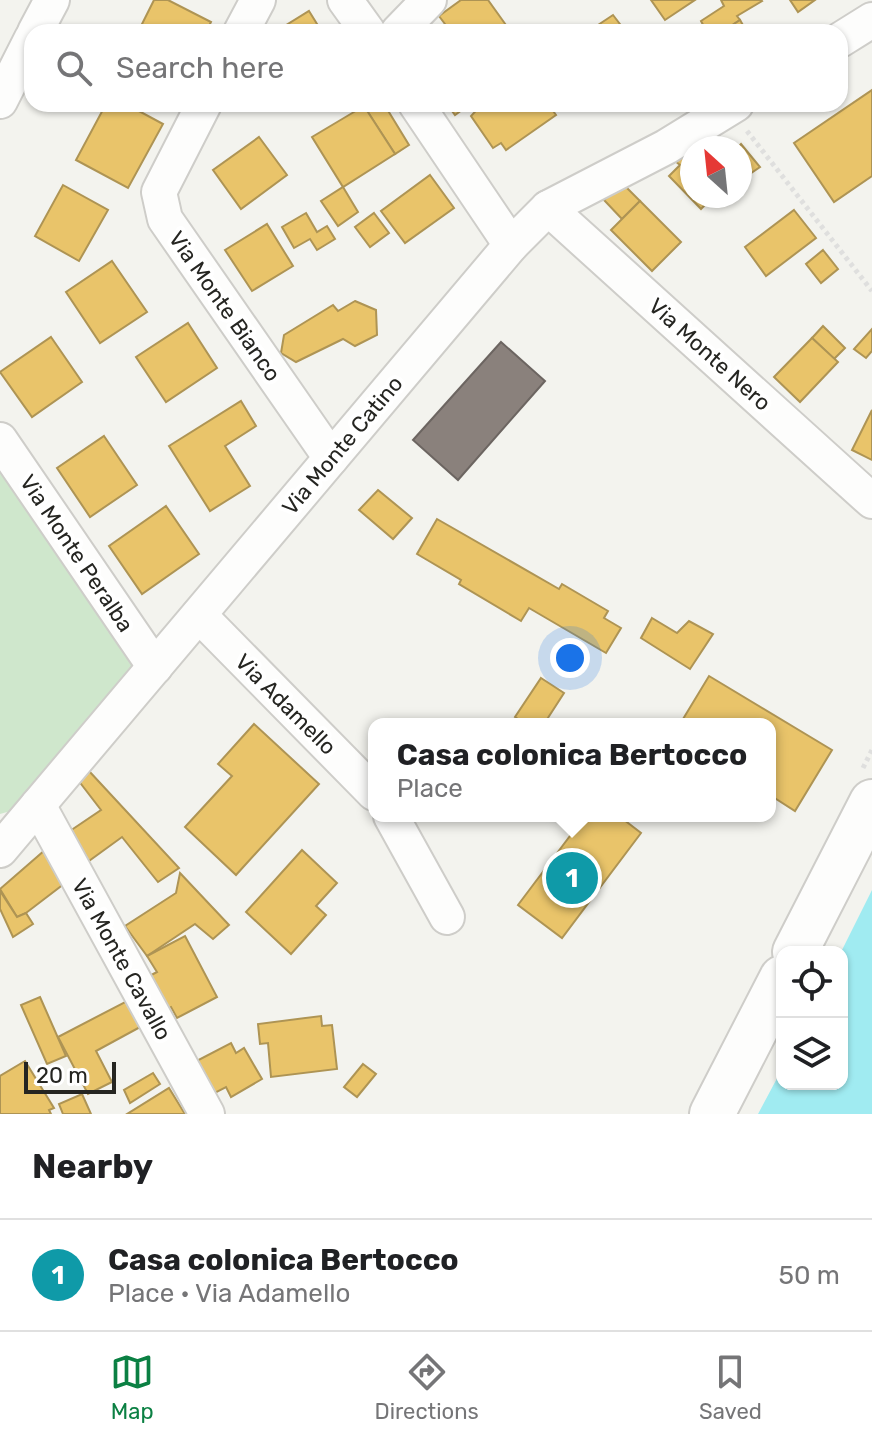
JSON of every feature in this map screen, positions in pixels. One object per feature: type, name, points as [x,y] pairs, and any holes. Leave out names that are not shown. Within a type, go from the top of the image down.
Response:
[{"type":"main road","points":[[798,946],[872,802]]},
{"type":"main road","points":[[712,1114],[776,990]]},
{"type":"street","points":[[39,24],[52,0]]},
{"type":"street","points":[[245,24],[258,0]]},
{"type":"street","points":[[345,0],[362,24]]},
{"type":"street","points":[[406,24],[429,0]]},
{"type":"street","points":[[848,35],[872,20]]},
{"type":"street","points":[[0,101],[24,54]]},
{"type":"street","name":"Via Monte Bianco","points":[[200,112],[159,192],[165,219],[331,458]]},
{"type":"street","points":[[421,112],[511,245]]},
{"type":"street","name":"Via Monte Catino","points":[[0,850],[511,245],[548,208],[666,147],[722,112]]},
{"type":"street","name":"Via Monte Nero","points":[[548,208],[872,501]]},
{"type":"street","name":"Via Monte Peralba","points":[[0,440],[155,667]]},
{"type":"street","name":"Via Adamello","points":[[199,615],[368,787]]},
{"type":"street","name":"Via Monte Cavallo","points":[[38,805],[207,1114]]},
{"type":"street","points":[[394,822],[447,917]]},
{"type":"path","points":[[737,112],[872,291]]},
{"type":"green space","points":[[0,458],[133,661],[130,671],[14,810],[0,814]]},
{"type":"water","points":[[872,890],[872,1114],[758,1114],[776,1080],[776,1090],[848,1090],[848,946],[844,946]]},
{"type":"building: Homes","points":[[154,0],[168,0],[211,22],[210,24],[142,24]]},
{"type":"building: Homes","points":[[461,0],[488,0],[505,24],[445,24],[439,16]]},
{"type":"building: Homes","points":[[651,0],[695,0],[665,20]]},
{"type":"building: Homes","points":[[721,0],[762,1],[737,16],[740,20],[734,24],[703,24],[701,21],[724,6]]},
{"type":"building: Homes","points":[[790,0],[815,0],[798,12]]},
{"type":"building: Homes","points":[[309,11],[317,24],[288,24]]},
{"type":"building: Homes","points":[[613,15],[620,24],[600,24]]},
{"type":"building: Homes","points":[[872,90],[872,176],[834,202],[794,143],[840,112],[848,112],[848,106]]},
{"type":"building: Homes","points":[[102,112],[141,112],[163,124],[128,188],[76,160]]},
{"type":"building: Homes","points":[[354,112],[368,112],[395,154],[343,187],[312,137]]},
{"type":"building: Homes","points":[[368,112],[389,112],[409,145],[395,154]]},
{"type":"building: Homes","points":[[475,112],[554,112],[556,115],[506,150],[501,143],[493,148],[471,116]]},
{"type":"building: Homes","points":[[259,137],[287,175],[241,209],[213,170]]},
{"type":"building: Homes","points":[[752,157],[760,167],[752,172]]},
{"type":"building: Homes","points":[[680,165],[680,187],[669,176]]},
{"type":"building: Homes","points":[[430,175],[454,208],[405,243],[381,211]]},
{"type":"building: Homes","points":[[622,183],[640,201],[622,219],[604,200]]},
{"type":"building: Homes","points":[[63,185],[108,210],[79,261],[35,236]]},
{"type":"building: Homes","points":[[343,187],[358,212],[338,226],[321,201]]},
{"type":"building: Homes","points":[[640,201],[681,242],[652,271],[611,230]]},
{"type":"building: Homes","points":[[794,210],[816,238],[766,276],[745,247]]},
{"type":"building: Homes","points":[[306,213],[317,232],[327,226],[335,239],[317,250],[310,239],[294,248],[282,227]]},
{"type":"building: Homes","points":[[374,213],[389,233],[370,247],[355,227]]},
{"type":"building: Homes","points":[[267,224],[293,266],[252,291],[225,250]]},
{"type":"building: Homes","points":[[823,250],[838,269],[821,283],[806,264]]},
{"type":"building: Homes","points":[[112,261],[147,312],[100,343],[66,292]]},
{"type":"building: Homes","points":[[355,301],[376,310],[377,335],[355,346],[343,339],[296,362],[281,353],[284,335],[333,305],[338,311]]},
{"type":"building: Homes","points":[[188,323],[217,368],[166,402],[136,357]]},
{"type":"building: Homes","points":[[823,326],[845,348],[834,359],[812,338]]},
{"type":"building: Homes","points":[[872,329],[872,351],[866,358],[854,349]]},
{"type":"building: Homes","points":[[51,337],[82,382],[32,417],[0,372]]},
{"type":"building: Homes","points":[[812,338],[838,362],[800,402],[774,377]]},
{"type":"building: Homes","points":[[241,401],[256,426],[225,446],[250,486],[210,511],[169,446]]},
{"type":"building: Homes","points":[[872,410],[872,460],[852,450]]},
{"type":"building: Homes","points":[[104,436],[137,485],[90,517],[57,468]]},
{"type":"building: Homes","points":[[378,490],[412,518],[393,539],[359,510]]},
{"type":"building: Homes","points":[[166,506],[199,554],[142,594],[109,546]]},
{"type":"building: Homes","points":[[437,519],[559,589],[562,584],[608,611],[604,618],[621,628],[606,653],[529,608],[521,621],[459,584],[461,580],[417,554]]},
{"type":"building: Homes","points":[[652,618],[677,633],[689,621],[713,634],[690,669],[641,638]]},
{"type":"building: Homes","points":[[709,676],[832,750],[795,811],[776,799],[776,718],[684,718]]},
{"type":"building: Homes","points":[[541,678],[564,693],[548,718],[515,717]]},
{"type":"building: Homes","points":[[254,724],[319,784],[236,875],[185,827],[232,776],[218,764]]},
{"type":"building: Homes","points":[[89,771],[179,868],[158,882],[122,837],[82,866],[64,835],[101,810],[78,780]]},
{"type":"building: Homes","points":[[580,822],[627,822],[641,833],[562,938],[518,905]]},
{"type":"building: Homes","points":[[45,850],[69,880],[17,917],[0,889]]},
{"type":"building: Homes","points":[[302,850],[337,883],[316,906],[326,915],[291,954],[246,912]]},
{"type":"building: Homes","points":[[180,873],[229,925],[213,939],[195,924],[147,956],[125,926],[176,893]]},
{"type":"building: Homes","points":[[0,891],[17,917],[26,913],[33,924],[13,937],[0,909]]},
{"type":"building: Homes","points":[[185,936],[217,997],[177,1018],[171,1007],[155,1015],[138,982],[157,972],[147,956]]},
{"type":"building: Homes","points":[[40,997],[66,1056],[47,1064],[21,1005]]},
{"type":"building: Homes","points":[[129,1000],[142,1026],[96,1051],[112,1082],[88,1094],[58,1037]]},
{"type":"building: Homes","points":[[321,1016],[322,1026],[332,1025],[337,1069],[271,1077],[268,1043],[260,1044],[258,1024]]},
{"type":"building: Homes","points":[[231,1043],[236,1053],[244,1048],[262,1079],[231,1097],[226,1087],[205,1098],[187,1066]]},
{"type":"building: Homes","points":[[25,1061],[54,1108],[49,1110],[51,1114],[0,1114],[0,1076]]},
{"type":"building: Homes","points":[[363,1064],[376,1074],[357,1097],[344,1087]]},
{"type":"building: Homes","points":[[153,1073],[160,1084],[130,1103],[124,1090]]},
{"type":"building: Homes","points":[[169,1088],[185,1114],[127,1114]]},
{"type":"building: Homes","points":[[82,1094],[91,1114],[63,1114],[59,1104]]},
{"type":"building: Industry","points":[[501,342],[545,381],[458,480],[413,440]]},
{"type":"place","name":"Casa colonica Bertocco","points":[[572,878]]}]
